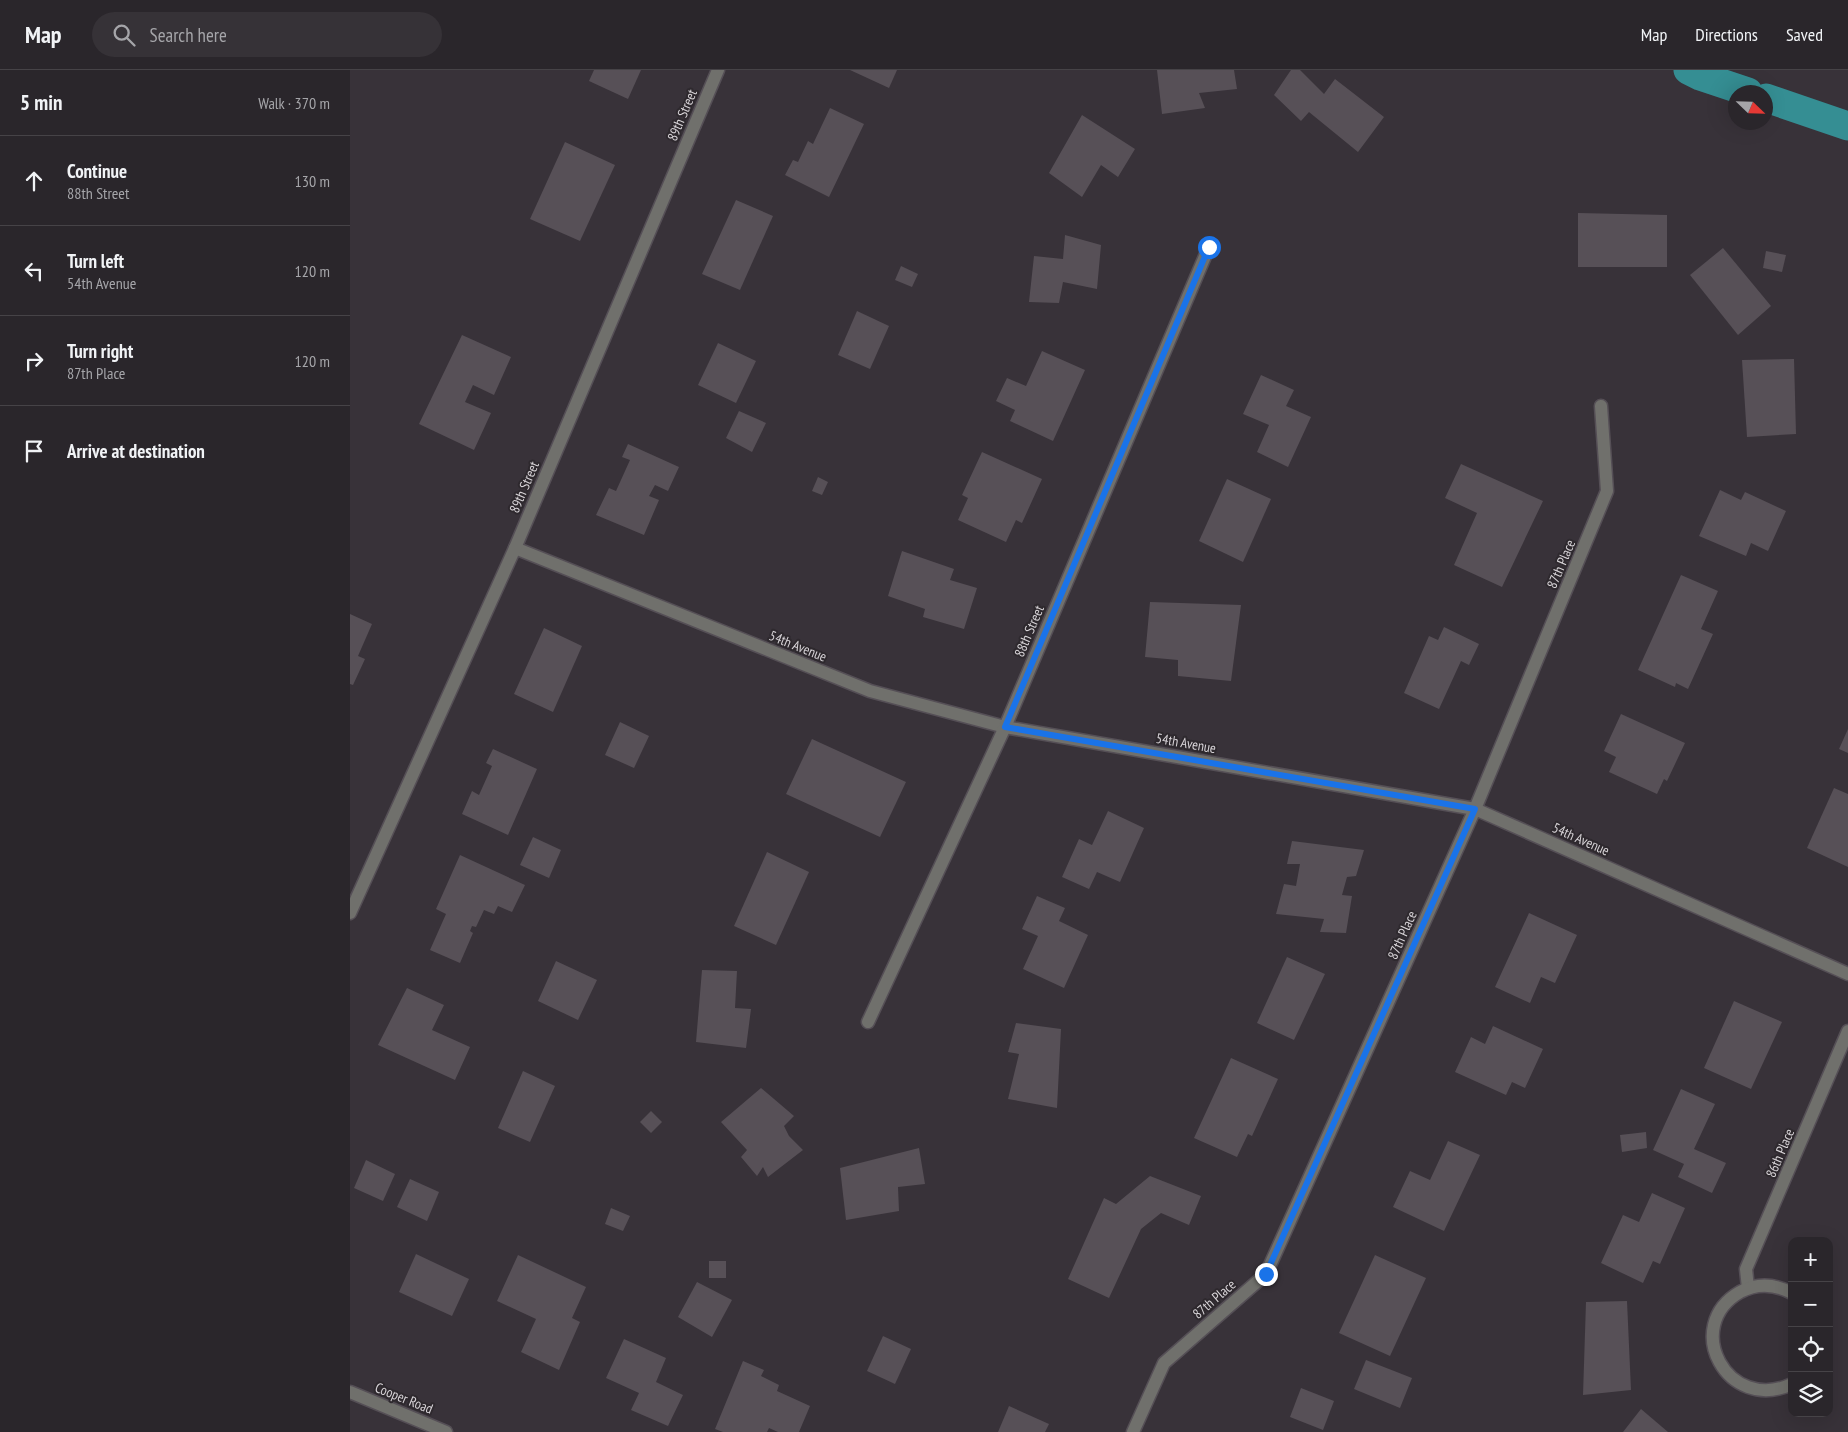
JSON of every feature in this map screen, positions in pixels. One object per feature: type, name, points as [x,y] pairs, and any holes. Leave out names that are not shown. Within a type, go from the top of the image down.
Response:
[{"type":"street","name":"89th Street","points":[[350,913],[515,548],[718,70]]},
{"type":"street","name":"88th Street","points":[[868,1022],[1005,727],[1209,247]]},
{"type":"street","name":"87th Place","points":[[1133,1432],[1164,1363],[1266,1274],[1475,809],[1607,491],[1601,406]]},
{"type":"street","name":"54th Avenue","points":[[515,548],[870,691],[1005,727],[1475,809],[1848,974]]},
{"type":"street","name":"86th Place","points":[[1748,1288],[1746,1269],[1848,1031]]},
{"type":"street","points":[[1788,1291],[1765,1285],[1748,1288],[1733,1296],[1721,1310],[1714,1326],[1713,1343],[1717,1360],[1726,1374],[1740,1385],[1757,1390],[1774,1390],[1788,1385]]},
{"type":"street","name":"Cooper Road","points":[[350,1392],[446,1432]]},
{"type":"building","points":[[594,70],[641,70],[628,99],[589,81]]},
{"type":"building","points":[[850,70],[897,70],[889,88]]},
{"type":"building","points":[[1157,70],[1234,70],[1237,89],[1199,93],[1205,108],[1162,114]]},
{"type":"building","points":[[1291,70],[1300,70],[1324,94],[1335,79],[1384,117],[1358,152],[1309,112],[1301,121],[1274,95]]},
{"type":"building","points":[[830,108],[864,124],[829,197],[785,175],[793,160],[798,162],[808,141],[813,144]]},
{"type":"building","points":[[1082,115],[1135,149],[1118,177],[1101,165],[1082,197],[1049,173]]},
{"type":"building","points":[[565,142],[615,165],[580,241],[530,219]]},
{"type":"building","points":[[736,200],[773,216],[740,290],[702,274]]},
{"type":"building","points":[[1578,213],[1667,215],[1667,267],[1578,267]]},
{"type":"building","points":[[1065,235],[1101,245],[1097,289],[1063,282],[1059,303],[1029,302],[1034,256],[1063,259]]},
{"type":"building","points":[[1723,248],[1771,306],[1738,335],[1690,275]]},
{"type":"building","points":[[1766,251],[1786,255],[1782,272],[1763,268]]},
{"type":"building","points":[[901,266],[918,274],[912,287],[895,280]]},
{"type":"building","points":[[857,311],[889,326],[870,369],[838,355]]},
{"type":"building","points":[[462,335],[511,357],[494,395],[473,385],[465,402],[491,413],[474,450],[419,424]]},
{"type":"building","points":[[718,343],[756,361],[736,403],[698,385]]},
{"type":"building","points":[[1042,351],[1085,370],[1053,441],[1010,421],[1015,410],[996,401],[1007,378],[1026,386]]},
{"type":"building","points":[[1794,359],[1796,434],[1747,437],[1742,360]]},
{"type":"building","points":[[1261,375],[1294,390],[1286,406],[1311,417],[1288,467],[1257,452],[1269,425],[1243,414]]},
{"type":"building","points":[[739,411],[766,423],[752,452],[726,438]]},
{"type":"building","points":[[628,444],[679,467],[668,491],[655,485],[649,496],[659,500],[644,535],[596,515],[609,488],[616,491],[630,460],[622,457]]},
{"type":"building","points":[[982,452],[1042,479],[1022,523],[1016,520],[1006,542],[958,520],[968,498],[962,495]]},
{"type":"building","points":[[1461,464],[1543,501],[1502,587],[1454,565],[1477,513],[1445,498]]},
{"type":"building","points":[[818,477],[828,482],[822,495],[812,491]]},
{"type":"building","points":[[1227,479],[1271,499],[1243,562],[1199,541]]},
{"type":"building","points":[[1720,490],[1741,500],[1745,492],[1786,511],[1768,551],[1751,543],[1746,556],[1699,536]]},
{"type":"building","points":[[902,551],[954,569],[950,580],[977,588],[964,629],[923,617],[925,609],[888,596]]},
{"type":"building","points":[[1681,575],[1718,591],[1701,629],[1713,634],[1688,689],[1676,683],[1675,687],[1638,670]]},
{"type":"building","points":[[1150,602],[1241,605],[1231,681],[1178,676],[1178,660],[1145,657]]},
{"type":"building","points":[[350,614],[372,624],[358,656],[365,659],[353,685],[350,684]]},
{"type":"building","points":[[1444,627],[1479,644],[1469,665],[1461,661],[1439,709],[1404,693],[1429,636],[1438,640]]},
{"type":"building","points":[[544,628],[582,646],[553,712],[514,694]]},
{"type":"building","points":[[1621,714],[1685,743],[1667,781],[1664,779],[1657,794],[1609,772],[1616,757],[1604,751]]},
{"type":"building","points":[[620,722],[649,736],[634,768],[605,755]]},
{"type":"building","points":[[1848,729],[1848,753],[1839,749]]},
{"type":"building","points":[[812,739],[906,782],[880,837],[786,794]]},
{"type":"building","points":[[493,749],[537,769],[508,835],[462,814],[472,791],[479,795],[492,766],[486,763]]},
{"type":"building","points":[[1834,788],[1848,794],[1848,867],[1807,848]]},
{"type":"building","points":[[1108,811],[1144,828],[1120,882],[1097,872],[1089,889],[1062,877],[1079,839],[1092,845]]},
{"type":"building","points":[[533,837],[561,850],[549,878],[520,865]]},
{"type":"building","points":[[1292,841],[1364,850],[1356,876],[1347,877],[1342,895],[1352,896],[1346,933],[1320,932],[1324,919],[1276,914],[1284,884],[1296,886],[1300,864],[1287,864]]},
{"type":"building","points":[[767,852],[809,872],[776,945],[734,926]]},
{"type":"building","points":[[460,855],[525,885],[512,912],[498,906],[494,914],[484,910],[476,927],[472,926],[470,931],[473,933],[460,963],[430,950],[446,914],[436,909]]},
{"type":"building","points":[[1037,896],[1065,908],[1059,921],[1088,935],[1064,988],[1023,969],[1038,936],[1022,929]]},
{"type":"building","points":[[1529,913],[1577,935],[1555,983],[1541,977],[1530,1003],[1495,987]]},
{"type":"building","points":[[1287,957],[1325,974],[1294,1040],[1257,1023]]},
{"type":"building","points":[[556,961],[597,980],[578,1020],[538,1001]]},
{"type":"building","points":[[702,970],[737,971],[735,1008],[751,1009],[746,1048],[696,1042]]},
{"type":"building","points":[[407,988],[444,1005],[432,1030],[470,1047],[455,1080],[378,1045]]},
{"type":"building","points":[[1734,1001],[1782,1022],[1751,1089],[1704,1068]]},
{"type":"building","points":[[1016,1023],[1061,1029],[1057,1108],[1008,1099],[1019,1054],[1008,1052]]},
{"type":"building","points":[[1493,1026],[1543,1049],[1525,1088],[1512,1082],[1506,1095],[1455,1072],[1471,1037],[1485,1044]]},
{"type":"building","points":[[1231,1058],[1278,1079],[1252,1136],[1248,1134],[1237,1157],[1194,1138]]},
{"type":"building","points":[[523,1071],[555,1086],[530,1142],[498,1128]]},
{"type":"building","points":[[761,1088],[794,1116],[784,1126],[789,1136],[803,1150],[768,1177],[763,1167],[757,1176],[741,1157],[747,1150],[721,1122]]},
{"type":"building","points":[[1681,1089],[1715,1104],[1694,1149],[1726,1163],[1712,1193],[1678,1177],[1684,1164],[1653,1150]]},
{"type":"building","points":[[651,1111],[662,1122],[651,1133],[640,1122]]},
{"type":"building","points":[[1646,1132],[1647,1148],[1622,1152],[1620,1135]]},
{"type":"building","points":[[1448,1141],[1480,1155],[1444,1231],[1393,1207],[1410,1171],[1430,1180]]},
{"type":"building","points":[[919,1148],[925,1184],[898,1187],[899,1211],[846,1220],[840,1168]]},
{"type":"building","points":[[366,1160],[395,1174],[383,1201],[354,1188]]},
{"type":"building","points":[[1150,1176],[1201,1196],[1189,1225],[1161,1213],[1141,1229],[1109,1298],[1068,1279],[1104,1198],[1116,1204]]},
{"type":"building","points":[[410,1179],[439,1192],[427,1221],[397,1207]]},
{"type":"building","points":[[1652,1193],[1685,1208],[1660,1264],[1653,1261],[1643,1283],[1601,1263],[1623,1215],[1639,1222]]},
{"type":"building","points":[[611,1208],[630,1216],[623,1231],[605,1224]]},
{"type":"building","points":[[416,1254],[469,1279],[452,1316],[399,1292]]},
{"type":"building","points":[[518,1255],[586,1287],[572,1318],[580,1322],[559,1370],[521,1352],[536,1319],[497,1301]]},
{"type":"building","points":[[1375,1255],[1426,1278],[1390,1356],[1339,1333]]},
{"type":"building","points":[[709,1261],[726,1261],[726,1278],[709,1278]]},
{"type":"building","points":[[697,1282],[732,1300],[712,1337],[678,1317]]},
{"type":"building","points":[[1627,1301],[1631,1390],[1583,1395],[1586,1302]]},
{"type":"building","points":[[883,1336],[911,1349],[895,1384],[867,1371]]},
{"type":"building","points":[[624,1339],[666,1358],[656,1382],[683,1395],[668,1426],[631,1410],[639,1393],[606,1378]]},
{"type":"building","points":[[1366,1360],[1412,1378],[1400,1408],[1354,1389]]},
{"type":"building","points":[[743,1361],[764,1370],[761,1376],[779,1385],[777,1391],[810,1406],[799,1432],[778,1432],[769,1428],[767,1432],[723,1432],[715,1429]]},
{"type":"building","points":[[1301,1388],[1334,1401],[1323,1430],[1290,1417]]},
{"type":"building","points":[[1009,1406],[1049,1424],[1045,1432],[998,1432]]},
{"type":"building","points":[[1641,1409],[1668,1432],[1623,1432]]},
{"type":"waterway","points":[[1688,70],[1728,85]]},
{"type":"waterway","points":[[1773,100],[1848,126]]},
{"type":"route","points":[[1209,247],[1005,727],[1475,809],[1266,1274]]}]
